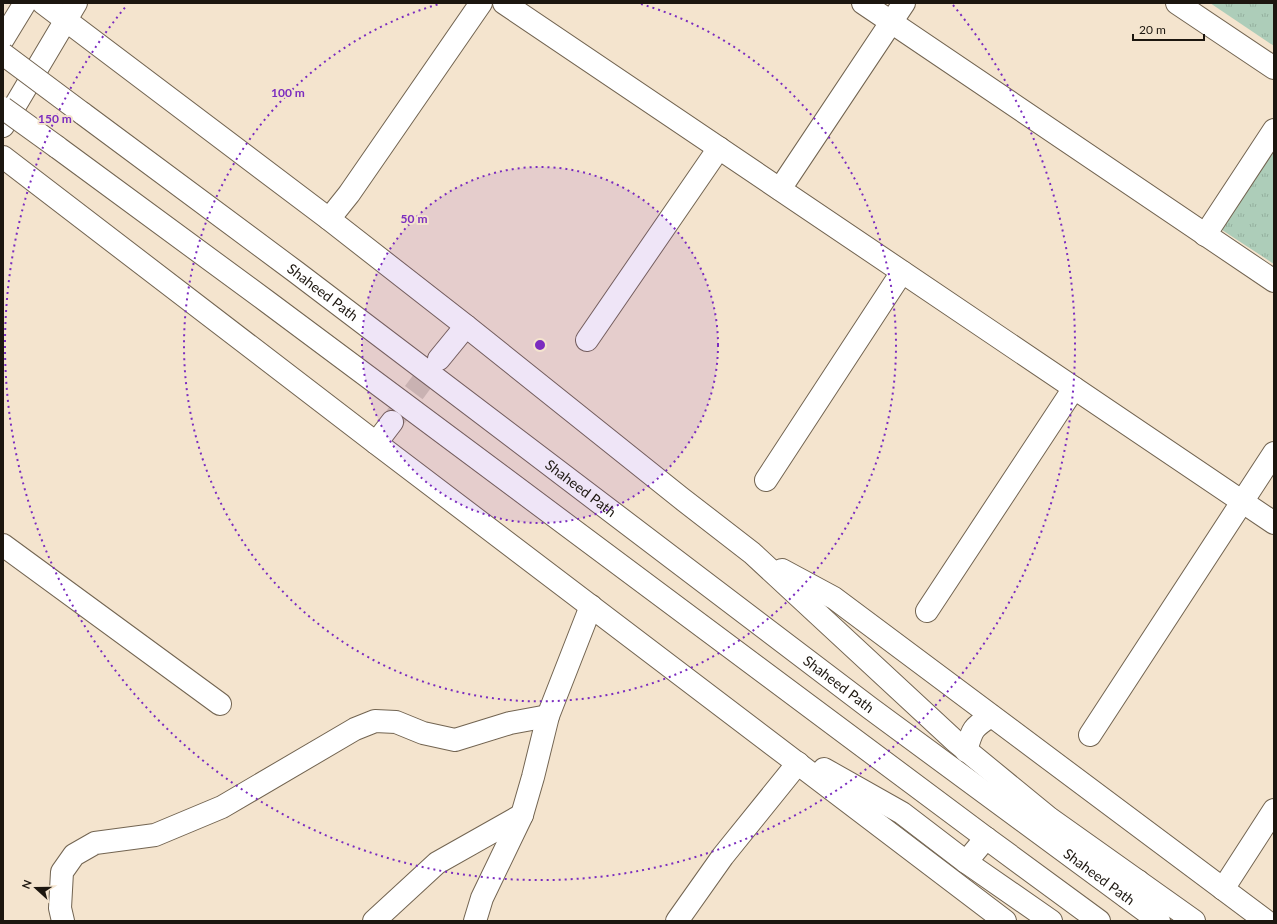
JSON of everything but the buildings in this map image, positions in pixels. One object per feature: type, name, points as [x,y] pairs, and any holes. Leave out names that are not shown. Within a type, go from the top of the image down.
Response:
[{"type":"main road","points":[[3,39],[25,3]]},
{"type":"main road","points":[[43,3],[71,12],[329,219],[466,326],[681,498],[752,552],[966,751],[1049,818],[1132,889],[1194,921]]},
{"type":"main road","points":[[329,219],[349,194],[481,3]]},
{"type":"main road","points":[[504,3],[1274,523]]},
{"type":"main road","points":[[863,3],[1274,281]]},
{"type":"main road","points":[[780,189],[904,3]]},
{"type":"main road","points":[[1177,3],[1274,68]]},
{"type":"main road","points":[[3,126],[71,12]]},
{"type":"main road","name":"Shaheed Path","points":[[3,54],[315,286],[863,703],[1132,889],[1159,921]]},
{"type":"main road","points":[[3,108],[308,332],[986,838],[1100,921]]},
{"type":"main road","points":[[1205,235],[1274,130]]},
{"type":"main road","points":[[587,340],[719,148]]},
{"type":"main road","points":[[3,157],[376,443],[1005,921]]},
{"type":"main road","points":[[766,480],[902,272]]},
{"type":"main road","points":[[439,359],[466,326]]},
{"type":"main road","points":[[927,611],[1074,388]]},
{"type":"main road","points":[[376,443],[392,422]]},
{"type":"main road","points":[[1090,735],[1274,453]]},
{"type":"main road","points":[[3,545],[220,704]]},
{"type":"main road","points":[[752,552],[834,598],[1266,921]]},
{"type":"main road","points":[[475,921],[482,898],[522,815],[534,777],[548,716],[591,606]]},
{"type":"main road","points":[[63,921],[60,908],[62,872],[74,854],[95,842],[155,835],[222,807],[355,730],[375,721],[396,722],[423,733],[455,740],[510,723],[548,716]]},
{"type":"main road","points":[[966,751],[972,731],[979,723],[991,716]]},
{"type":"main road","points":[[754,730],[902,813],[966,862],[1051,921]]},
{"type":"main road","points":[[677,921],[723,856],[798,763]]},
{"type":"main road","points":[[1223,888],[1274,810]]},
{"type":"main road","points":[[374,921],[437,863],[522,815]]},
{"type":"main road","points":[[966,862],[986,838]]},
{"type":"green space","points":[[1210,3],[1274,3],[1274,46]]},
{"type":"green space","points":[[1274,151],[1274,264],[1222,230]]},
{"type":"tunnel","points":[[394,419],[439,359]]}]
